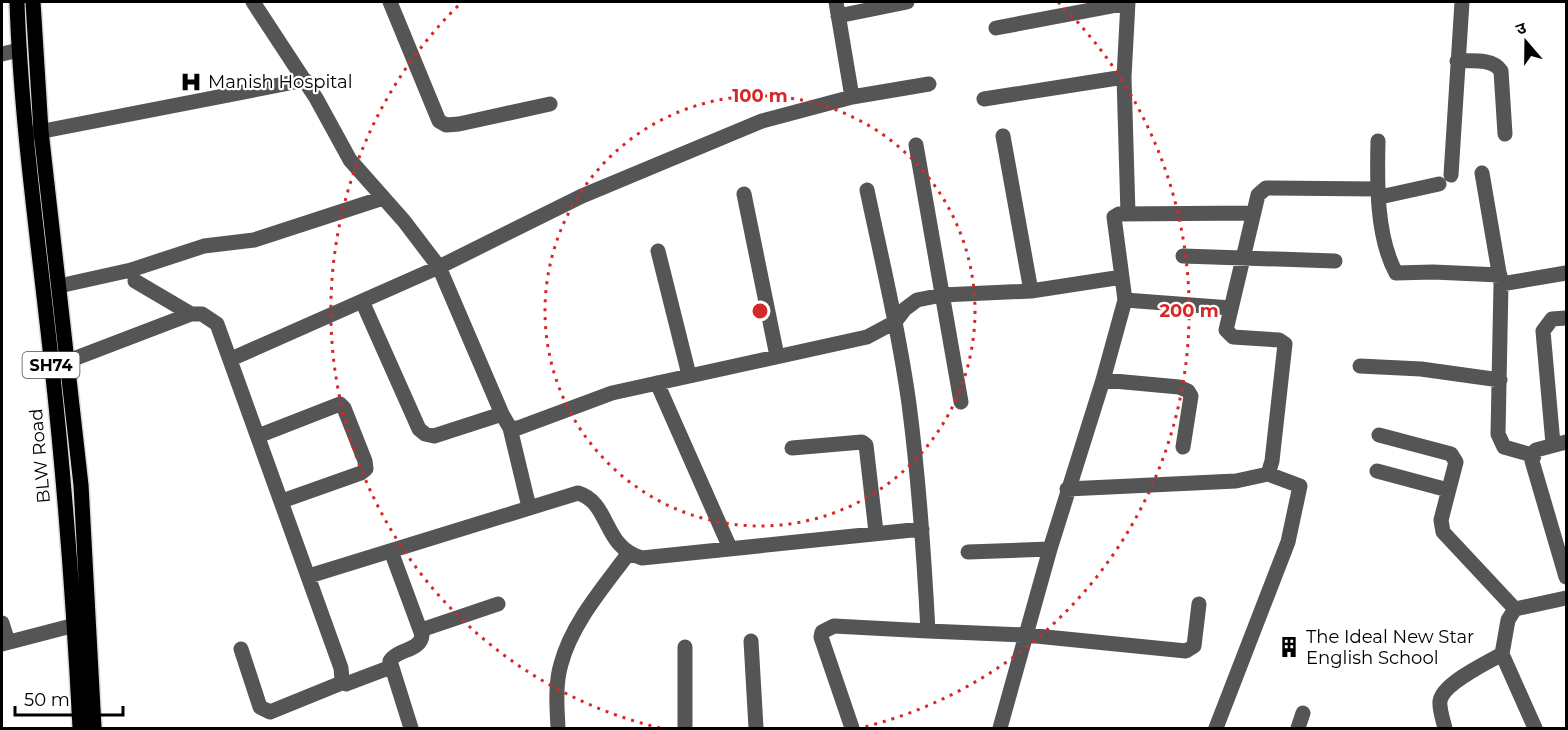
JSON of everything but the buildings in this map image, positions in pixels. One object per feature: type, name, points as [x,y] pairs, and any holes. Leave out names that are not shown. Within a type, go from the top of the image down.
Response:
[{"type":"main road","name":"BLW Road","points":[[17,2],[25,134],[59,365],[80,729]]},
{"type":"main road","name":"SH74","points":[[33,2],[41,132],[59,286],[59,365],[82,496],[94,729]]},
{"type":"street","points":[[253,2],[305,80],[350,160],[439,267],[510,428],[529,507]]},
{"type":"street","points":[[390,2],[439,121],[446,125],[459,124],[550,104]]},
{"type":"street","points":[[852,96],[837,9],[907,2]]},
{"type":"street","points":[[996,28],[1128,2],[1124,77],[1128,214]]},
{"type":"street","points":[[1377,189],[1380,197],[1445,179],[1462,2]]},
{"type":"street","points":[[2,54],[19,50]]},
{"type":"street","points":[[1457,61],[1492,63],[1498,66],[1501,71],[1505,134]]},
{"type":"street","points":[[984,99],[1124,77]]},
{"type":"street","points":[[25,134],[305,80]]},
{"type":"street","points":[[231,359],[439,267],[582,196],[762,121],[852,96],[929,84]]},
{"type":"street","points":[[1003,136],[1031,291]]},
{"type":"street","points":[[1378,141],[1377,189],[1380,212],[1392,268],[1398,275],[1433,272],[1501,280],[1566,273]]},
{"type":"street","points":[[916,145],[961,402]]},
{"type":"street","points":[[1482,173],[1501,280],[1500,442],[1511,450],[1532,455]]},
{"type":"street","points":[[1268,474],[1272,461],[1287,350],[1285,344],[1279,340],[1229,335],[1226,330],[1245,259],[1258,195],[1266,188],[1377,189]]},
{"type":"street","points":[[867,190],[895,322],[909,405],[922,529],[928,631]]},
{"type":"street","points":[[744,194],[777,356]]},
{"type":"street","points":[[59,286],[131,270],[204,246],[254,240],[383,198]]},
{"type":"street","points":[[1000,729],[1067,489],[1103,380],[1125,300],[1113,225],[1114,217],[1128,214],[1253,213]]},
{"type":"street","points":[[658,251],[689,375]]},
{"type":"street","points":[[1183,256],[1335,261]]},
{"type":"street","points":[[510,428],[518,429],[612,393],[867,337],[895,322],[905,309],[917,300],[942,295],[1031,291],[1122,277]]},
{"type":"street","points":[[135,281],[191,314]]},
{"type":"street","points":[[1125,300],[1231,308]]},
{"type":"street","points":[[362,301],[419,429],[425,434],[434,436],[502,414]]},
{"type":"street","points":[[59,365],[191,314],[202,314],[217,324],[309,576],[341,668],[342,680],[339,684],[270,712],[264,712],[260,707],[241,649]]},
{"type":"street","points":[[1532,455],[1536,450],[1560,443],[1543,331],[1552,320],[1566,318]]},
{"type":"street","points":[[1360,366],[1421,369],[1500,380]]},
{"type":"street","points":[[1103,380],[1179,387],[1188,391],[1191,396],[1183,447]]},
{"type":"street","points":[[657,383],[730,548]]},
{"type":"street","points":[[258,436],[340,404],[345,408],[365,461],[366,469],[361,473],[282,501]]},
{"type":"street","points":[[1379,435],[1451,454],[1456,462],[1441,520],[1443,532],[1515,609]]},
{"type":"street","points":[[792,448],[862,442],[866,445],[876,532]]},
{"type":"street","points":[[1532,455],[1566,576]]},
{"type":"street","points":[[1377,471],[1449,490]]},
{"type":"street","points":[[1067,489],[1236,481],[1268,474],[1300,486],[1288,542],[1216,729]]},
{"type":"street","points":[[309,576],[578,493],[594,501],[614,538],[628,554],[658,558],[730,548],[922,529]]},
{"type":"street","points":[[968,552],[1050,549]]},
{"type":"street","points":[[391,551],[422,640],[393,657],[391,667],[411,729]]},
{"type":"street","points":[[558,729],[561,665],[571,639],[586,612],[628,554]]},
{"type":"street","points":[[1535,729],[1502,654],[1508,620],[1515,609],[1524,605],[1566,598]]},
{"type":"street","points":[[420,630],[498,604]]},
{"type":"street","points":[[852,729],[821,637],[822,632],[834,627],[1026,634],[1186,651],[1194,646],[1199,604]]},
{"type":"street","points":[[2,623],[5,643],[75,625]]},
{"type":"street","points":[[751,641],[756,729]]},
{"type":"street","points":[[685,647],[685,729]]},
{"type":"street","points":[[1445,729],[1440,703],[1443,693],[1450,685],[1502,654]]},
{"type":"street","points":[[346,684],[391,667]]},
{"type":"street","points":[[1298,729],[1303,713]]},
{"type":"place","name":"Manish Hospital","points":[[191,82]]},
{"type":"place","name":"The Ideal New Star English School","points":[[1289,647]]}]
